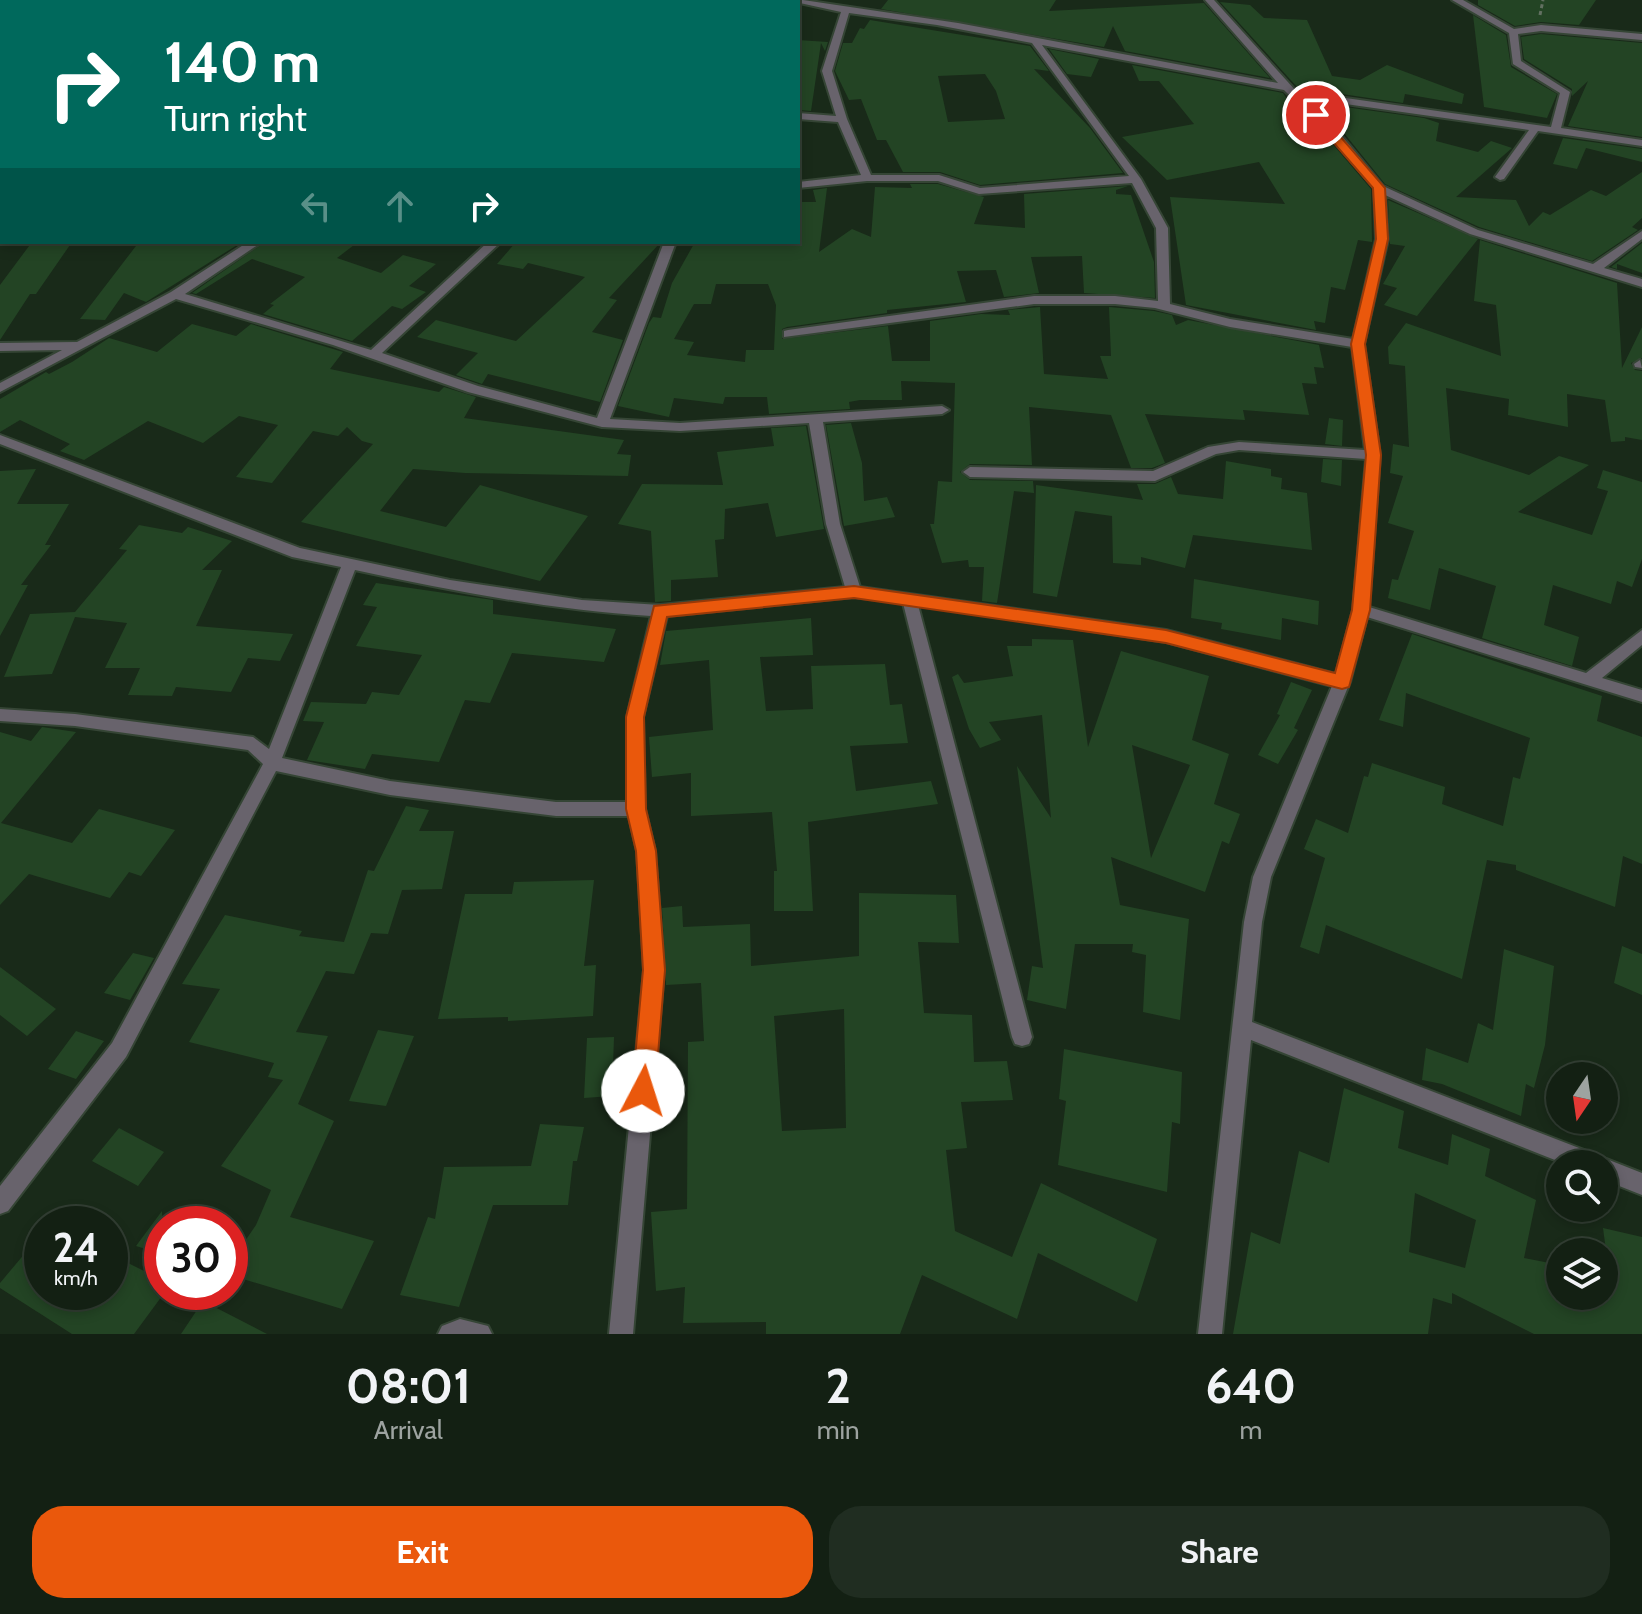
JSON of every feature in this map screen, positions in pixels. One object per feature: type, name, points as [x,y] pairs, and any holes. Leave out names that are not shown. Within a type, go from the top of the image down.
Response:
[{"type":"street","points":[[1209,0],[1379,188],[1474,232],[1642,283]]},
{"type":"street","points":[[1456,0],[1513,32],[1541,28],[1642,37]]},
{"type":"street","points":[[815,2],[845,13],[956,25],[1291,91],[1642,143]]},
{"type":"street","points":[[845,13],[827,71],[842,119],[867,178]]},
{"type":"street","points":[[1513,32],[1516,62],[1565,92],[1556,128]]},
{"type":"street","points":[[1036,43],[1136,179],[1162,228],[1164,307]]},
{"type":"street","points":[[800,116],[842,119]]},
{"type":"street","points":[[1500,177],[1536,127]]},
{"type":"street","points":[[800,185],[867,178],[939,178],[979,191],[1136,179]]},
{"type":"street","points":[[1210,1334],[1253,922],[1262,877],[1342,682],[1361,610],[1373,455],[1358,344],[1382,239],[1379,188]]},
{"type":"street","points":[[1597,267],[1642,234]]},
{"type":"street","points":[[0,388],[175,295],[253,244]]},
{"type":"street","points":[[374,354],[493,244]]},
{"type":"street","points":[[602,423],[669,244]]},
{"type":"street","points":[[175,295],[374,354],[473,389],[602,423],[680,427],[942,410]]},
{"type":"street","points":[[788,334],[1034,300],[1115,300],[1358,344]]},
{"type":"street","points":[[0,347],[83,346]]},
{"type":"street","points":[[815,417],[833,524],[854,592]]},
{"type":"street","points":[[0,439],[297,553],[349,567],[521,598],[660,611],[854,592],[909,598],[1166,636],[1342,682]]},
{"type":"street","points":[[970,472],[1155,476],[1213,450],[1239,446],[1373,455]]},
{"type":"street","points":[[0,1203],[119,1050],[272,763],[349,567]]},
{"type":"street","points":[[909,598],[1022,1037]]},
{"type":"street","points":[[1361,610],[1642,696]]},
{"type":"street","points":[[621,1334],[654,970],[646,851],[636,809],[635,717],[660,611]]},
{"type":"street","points":[[1588,680],[1642,636]]},
{"type":"street","points":[[0,715],[75,720],[253,744],[272,763],[390,788],[556,809],[636,809]]},
{"type":"street","points":[[1243,1028],[1556,1150]]},
{"type":"street","points":[[1618,1175],[1642,1184]]},
{"type":"street","points":[[450,1334],[460,1331],[480,1334]]},
{"type":"building","points":[[888,0],[1056,0],[1049,11],[1204,3],[1270,78],[1125,51],[1113,26],[1104,47],[881,9]]},
{"type":"building","points":[[1478,0],[1596,0],[1579,25],[1541,22],[1515,26],[1478,5]]},
{"type":"building","points":[[1220,2],[1250,5],[1264,18],[1307,20],[1332,76],[1360,80],[1387,65],[1464,94],[1462,104],[1405,94],[1403,103],[1335,93],[1333,86],[1312,90],[1298,88]]},
{"type":"building","points":[[1473,15],[1506,35],[1511,67],[1557,94],[1547,118],[1484,107]]},
{"type":"building","points":[[870,20],[1030,46],[1049,71],[1034,69],[1090,128],[1123,173],[980,185],[940,172],[903,172],[886,140],[877,140],[861,99],[849,100],[835,71],[843,43],[852,43],[860,28],[864,29]],"holes":[[[985,74],[996,91],[1005,119],[948,122],[938,76]]]},
{"type":"building","points":[[1541,34],[1642,43],[1642,137],[1568,126],[1588,81],[1572,96],[1572,89],[1524,59],[1521,37]]},
{"type":"building","points":[[800,40],[828,42],[825,51],[821,43],[811,111],[800,110]]},
{"type":"building","points":[[1049,49],[1099,59],[1091,77],[1067,74]]},
{"type":"building","points":[[1132,65],[1283,93],[1311,135],[1324,134],[1371,189],[1372,242],[1358,240],[1345,290],[1331,287],[1325,323],[1314,321],[1316,330],[1186,305],[1170,197],[1285,204],[1259,162],[1167,180],[1122,137],[1194,124],[1159,81],[1139,81]]},
{"type":"building","points":[[1338,106],[1424,118],[1439,123],[1436,141],[1478,152],[1491,141],[1512,148],[1456,197],[1516,200],[1529,226],[1543,212],[1550,215],[1591,190],[1606,196],[1642,172],[1642,218],[1632,227],[1638,230],[1592,261],[1479,227],[1385,184],[1344,133]]},
{"type":"building","points":[[1563,138],[1642,149],[1642,162],[1586,148],[1577,169],[1553,164]]},
{"type":"building","points":[[910,184],[938,184],[984,197],[974,224],[1025,228],[1024,194],[1128,186],[1116,190],[1116,194],[1131,195],[1154,262],[1155,298],[1084,293],[1082,256],[1031,257],[1039,293],[1004,297],[996,270],[957,271],[966,302],[887,310],[887,313],[787,327],[782,329],[782,339],[888,326],[892,361],[930,361],[930,321],[981,314],[1010,315],[1008,310],[1040,307],[1044,374],[1108,379],[1100,356],[1111,356],[1109,307],[1154,311],[1172,315],[1176,325],[1188,320],[1319,345],[1324,368],[1314,367],[1317,384],[1302,383],[1309,415],[1243,410],[1245,420],[1145,414],[1165,463],[1152,468],[1131,468],[1111,415],[1029,407],[1032,465],[970,464],[960,472],[970,480],[1033,481],[1034,493],[1014,491],[997,603],[982,601],[984,567],[969,567],[968,560],[942,563],[930,524],[934,524],[938,481],[952,482],[955,383],[901,381],[902,400],[860,400],[849,402],[850,409],[769,414],[767,397],[725,397],[723,404],[674,398],[669,417],[618,406],[649,323],[653,317],[661,318],[672,283],[694,244],[800,244],[801,202],[816,202],[813,190],[827,188],[819,252],[852,229],[871,237],[875,187],[912,188]],"holes":[[[716,284],[768,284],[776,305],[774,350],[746,350],[745,362],[687,355],[694,342],[674,339],[694,304],[711,304]]]},
{"type":"building","points":[[1388,200],[1478,239],[1417,316],[1384,305],[1397,288],[1383,284],[1405,246],[1390,244]]},
{"type":"building","points":[[1480,240],[1617,283],[1622,368],[1642,327],[1642,358],[1631,363],[1635,370],[1642,371],[1642,440],[1625,437],[1625,441],[1611,442],[1605,400],[1567,394],[1568,427],[1508,415],[1509,399],[1446,388],[1451,450],[1529,475],[1559,456],[1589,465],[1518,512],[1592,535],[1608,491],[1597,488],[1603,470],[1642,482],[1642,559],[1632,587],[1617,581],[1611,604],[1553,585],[1544,625],[1579,637],[1572,666],[1482,638],[1496,586],[1439,568],[1430,610],[1388,598],[1392,579],[1398,580],[1414,531],[1388,523],[1403,476],[1390,473],[1393,444],[1409,447],[1405,366],[1389,364],[1388,347],[1406,323],[1501,356],[1496,305],[1474,301]]},
{"type":"building","points":[[1642,243],[1642,273],[1617,264],[1617,269],[1611,267]]},
{"type":"building","points":[[31,244],[71,244],[36,294],[30,294],[0,340],[0,285]]},
{"type":"building","points":[[137,244],[239,244],[146,302],[124,293],[105,320],[80,319]]},
{"type":"building","points":[[262,244],[355,244],[337,258],[381,273],[403,255],[436,264],[409,286],[426,292],[402,309],[392,306],[352,341],[263,314],[274,305],[270,304],[305,277],[252,259],[196,294],[192,293]]},
{"type":"building","points":[[514,244],[659,244],[609,298],[617,300],[592,332],[623,340],[600,402],[488,374],[482,384],[456,375],[478,353],[417,337],[436,320],[516,341],[585,277],[528,263],[523,269],[497,264]]},
{"type":"building","points":[[192,324],[236,336],[251,324],[343,352],[330,369],[439,392],[444,387],[476,397],[464,418],[624,440],[617,454],[631,455],[628,476],[413,469],[380,511],[446,527],[480,485],[588,516],[540,581],[301,522],[373,444],[362,441],[347,427],[338,436],[313,431],[272,483],[236,477],[278,425],[239,416],[203,443],[148,421],[84,460],[60,451],[70,444],[20,420],[0,432],[0,399],[46,372],[49,374],[72,362],[109,338],[157,352]]},
{"type":"building","points":[[1329,418],[1343,420],[1342,446],[1325,444]]},
{"type":"building","points":[[851,423],[862,463],[864,501],[887,497],[895,517],[844,526],[826,425]]},
{"type":"building","points":[[806,426],[824,529],[776,537],[768,503],[725,509],[724,539],[715,540],[718,577],[671,580],[671,601],[655,602],[651,531],[618,524],[642,484],[723,485],[717,452],[774,446],[771,428]]},
{"type":"building","points":[[1323,459],[1342,460],[1341,486],[1321,482]]},
{"type":"building","points":[[1226,461],[1271,469],[1271,476],[1282,478],[1281,489],[1307,493],[1312,550],[1193,535],[1185,568],[1141,557],[1141,565],[1113,563],[1112,516],[1075,511],[1057,597],[1033,593],[1036,485],[1143,500],[1137,484],[1155,484],[1171,477],[1178,494],[1223,499]]},
{"type":"building","points":[[36,469],[17,504],[69,504],[45,545],[51,545],[21,585],[28,585],[0,636],[0,471]]},
{"type":"building","points":[[139,525],[182,533],[188,527],[232,541],[202,570],[222,570],[196,626],[293,634],[280,661],[248,658],[231,692],[176,687],[172,696],[128,695],[140,668],[105,668],[127,623],[75,617],[52,674],[4,677],[30,614],[75,612],[127,550],[119,549]]},
{"type":"building","points":[[1194,579],[1319,601],[1318,625],[1282,618],[1281,640],[1221,629],[1222,623],[1191,618]]},
{"type":"building","points":[[376,583],[493,600],[493,614],[616,629],[604,662],[512,653],[490,703],[465,700],[439,762],[372,754],[365,769],[307,760],[324,722],[303,721],[311,702],[366,704],[372,692],[399,695],[422,655],[356,646],[377,607],[363,605]]},
{"type":"building","points":[[811,618],[813,655],[760,657],[766,711],[813,709],[811,666],[885,664],[890,705],[902,704],[908,743],[850,746],[856,791],[931,781],[938,804],[808,822],[813,911],[774,911],[774,871],[777,871],[772,812],[691,816],[691,773],[652,777],[649,737],[713,730],[709,660],[660,665],[666,631]]},
{"type":"building","points":[[1412,634],[1602,696],[1597,721],[1642,737],[1642,864],[1623,856],[1615,907],[1516,870],[1516,865],[1487,860],[1462,979],[1326,925],[1319,954],[1300,947],[1325,858],[1304,849],[1316,819],[1348,833],[1364,776],[1368,777],[1372,763],[1445,787],[1442,804],[1503,826],[1513,777],[1520,779],[1530,738],[1406,693],[1403,727],[1379,720]]},
{"type":"building","points":[[1032,639],[1073,640],[1088,747],[1121,651],[1209,676],[1192,740],[1229,754],[1214,804],[1240,814],[1229,844],[1222,841],[1205,892],[1111,857],[1120,905],[1189,919],[1180,1020],[1143,1012],[1146,955],[1132,952],[1133,944],[1075,944],[1066,1009],[1027,1000],[1032,966],[1043,968],[1017,766],[1051,818],[1042,715],[989,722],[1001,740],[980,748],[969,729],[952,677],[958,674],[964,683],[1013,676],[1007,646],[1032,646]],"holes":[[[1132,745],[1190,765],[1151,858]]]},
{"type":"building","points":[[1291,682],[1312,690],[1294,728],[1298,730],[1278,764],[1258,755],[1280,715],[1277,714]]},
{"type":"building","points":[[42,727],[76,732],[1,823],[72,843],[99,809],[175,830],[141,876],[129,872],[110,898],[29,874],[0,905],[0,732],[31,741]]},
{"type":"building","points":[[406,806],[429,810],[419,831],[454,831],[442,889],[402,890],[388,934],[371,933],[354,974],[326,971],[296,1032],[328,1036],[298,1104],[334,1121],[290,1217],[374,1241],[342,1309],[248,1280],[248,1237],[271,1190],[221,1166],[283,1080],[268,1077],[274,1063],[189,1042],[220,989],[182,984],[225,915],[302,931],[299,936],[344,942],[368,870],[374,871]]},
{"type":"building","points":[[594,880],[584,966],[596,965],[593,1016],[508,1021],[508,1017],[438,1019],[465,894],[512,894],[514,882]]},
{"type":"building","points":[[859,893],[956,895],[959,943],[918,942],[924,1013],[972,1015],[974,1062],[1007,1061],[1013,1100],[961,1102],[967,1148],[946,1150],[955,1231],[1012,1257],[1041,1183],[1157,1239],[1137,1302],[1038,1253],[1017,1319],[922,1275],[900,1334],[766,1334],[766,1322],[683,1323],[685,1287],[656,1291],[651,1212],[687,1209],[688,1042],[704,1041],[701,983],[666,985],[662,908],[682,906],[683,927],[750,924],[751,966],[859,956]],"holes":[[[844,1009],[846,1128],[782,1131],[774,1016]]]},
{"type":"building","points":[[1622,946],[1642,954],[1642,995],[1614,983]]},
{"type":"building","points":[[1504,949],[1554,966],[1545,1045],[1534,1088],[1526,1084],[1521,1116],[1442,1084],[1422,1080],[1426,1048],[1468,1063],[1478,1023],[1493,1030]]},
{"type":"building","points":[[133,953],[154,958],[130,1000],[104,993]]},
{"type":"building","points":[[0,967],[56,1009],[27,1036],[0,1015]]},
{"type":"building","points":[[378,1030],[414,1036],[386,1106],[349,1101]]},
{"type":"building","points":[[76,1031],[104,1041],[76,1079],[48,1069]]},
{"type":"building","points":[[614,1037],[612,1096],[584,1098],[587,1038]]},
{"type":"building","points":[[1064,1049],[1182,1072],[1180,1124],[1172,1122],[1167,1192],[1058,1165],[1066,1101],[1059,1099]]},
{"type":"building","points":[[1344,1088],[1404,1111],[1398,1148],[1448,1165],[1452,1134],[1490,1149],[1485,1176],[1536,1200],[1524,1258],[1546,1262],[1546,1310],[1618,1310],[1618,1238],[1604,1238],[1603,1228],[1642,1237],[1642,1334],[1534,1334],[1452,1293],[1452,1304],[1433,1298],[1428,1334],[1233,1334],[1251,1232],[1280,1244],[1299,1151],[1329,1163]],"holes":[[[1415,1193],[1476,1220],[1465,1268],[1409,1252]]]},
{"type":"building","points":[[540,1124],[584,1127],[577,1161],[573,1161],[568,1205],[493,1205],[459,1307],[400,1295],[428,1217],[435,1219],[444,1167],[531,1166]]},
{"type":"building","points":[[119,1128],[164,1152],[138,1186],[92,1161]]},
{"type":"building","points":[[144,1235],[144,1248],[136,1246]]},
{"type":"building","points":[[24,1254],[24,1303],[0,1288],[0,1283]]},
{"type":"building","points":[[128,1263],[144,1271],[144,1310],[152,1310],[134,1334],[72,1334],[34,1310],[128,1310]]},
{"type":"building","points":[[197,1310],[220,1310],[267,1334],[181,1334]]},
{"type":"route","points":[[643,1091],[654,970],[646,851],[636,809],[635,717],[660,611],[854,592],[1166,636],[1342,682],[1361,610],[1373,455],[1358,344],[1382,239],[1379,188],[1316,115]]}]
